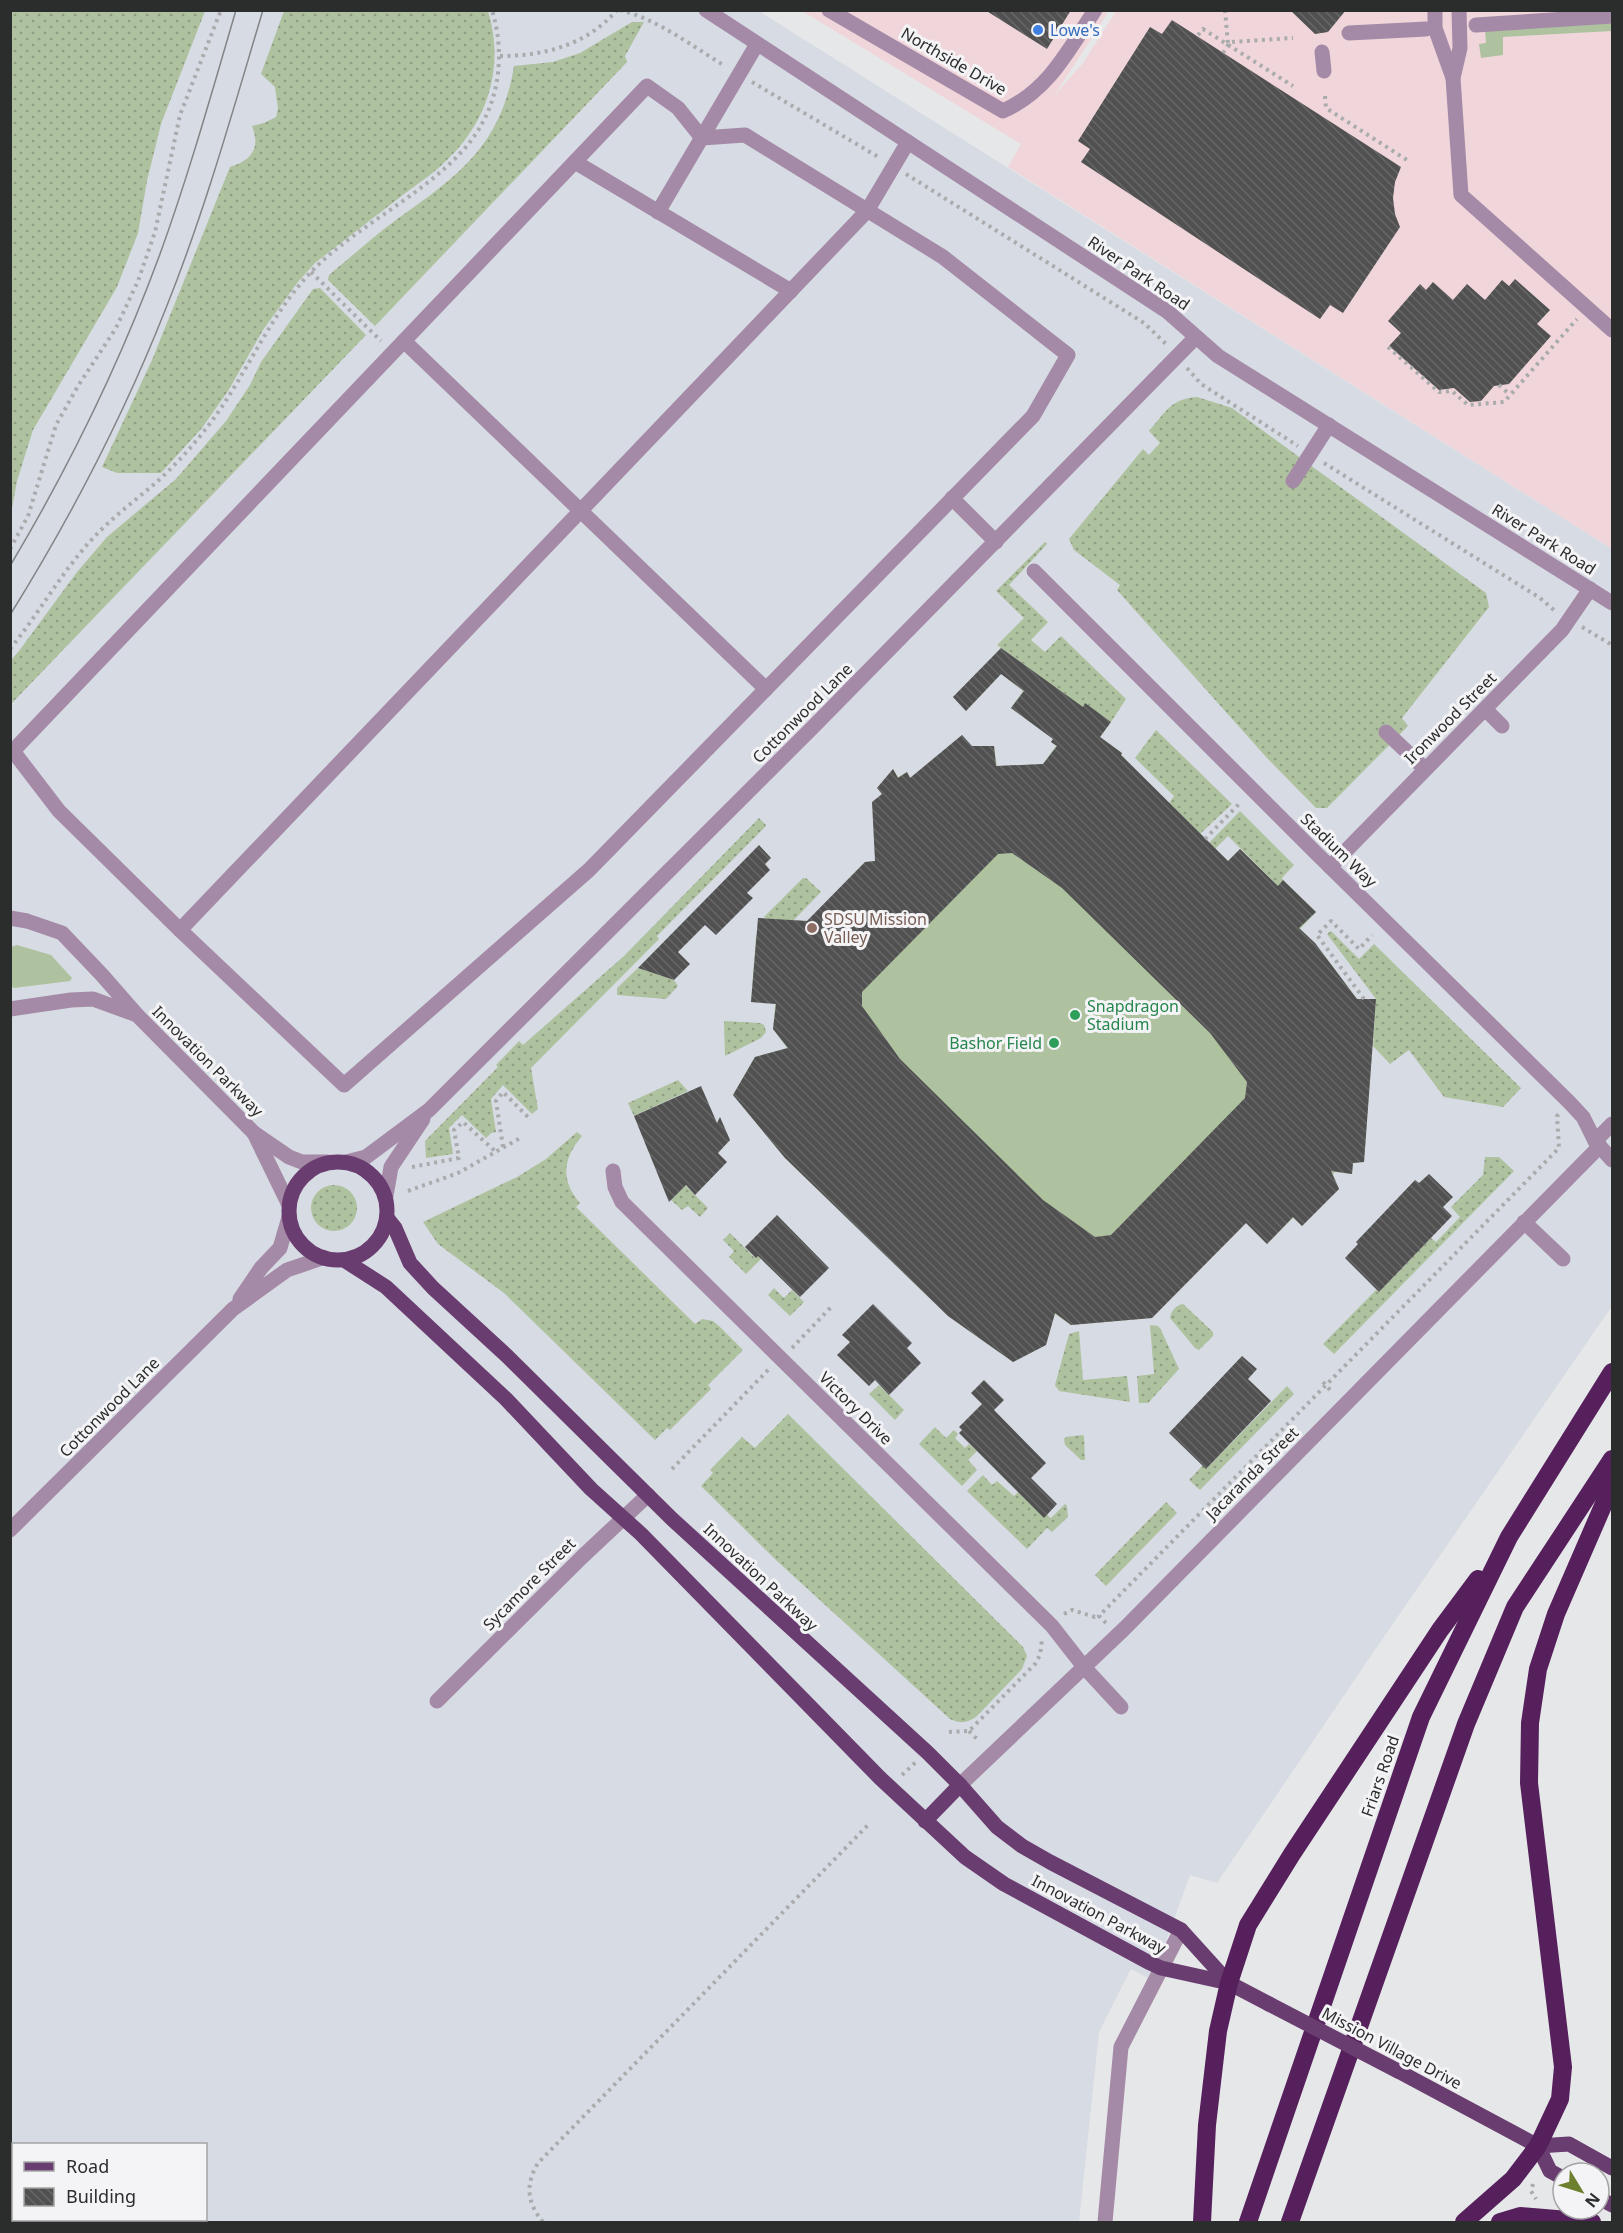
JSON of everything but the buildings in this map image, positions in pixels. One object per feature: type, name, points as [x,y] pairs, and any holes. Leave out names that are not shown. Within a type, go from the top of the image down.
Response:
[{"type":"highway","name":"Friars Road","points":[[1248,2223],[1421,1717],[1509,1537],[1612,1372]]},
{"type":"highway","points":[[1290,2223],[1466,1724],[1515,1607],[1612,1459]]},
{"type":"highway","points":[[1464,2223],[1513,2180],[1538,2146],[1560,2099],[1563,2067],[1529,1782],[1530,1723],[1538,1669],[1556,1614],[1612,1485]]},
{"type":"highway","points":[[1202,2223],[1216,2043],[1229,1983],[1248,1925],[1292,1854],[1440,1630],[1509,1537]]},
{"type":"highway","points":[[1500,2223],[1520,2216],[1592,2223]]},
{"type":"main road","name":"Innovation Parkway","points":[[328,1162],[346,1162],[367,1170],[381,1186],[386,1196],[387,1218],[373,1246],[355,1257],[344,1260],[322,1258],[303,1246],[291,1228],[289,1211],[294,1187],[316,1166],[328,1162]]},
{"type":"main road","name":"Innovation Parkway","points":[[387,1218],[395,1228],[410,1263],[433,1288],[516,1364],[731,1574],[928,1753],[997,1827],[1022,1846],[1181,1930],[1229,1983]]},
{"type":"main road","name":"Innovation Parkway","points":[[344,1260],[386,1287],[506,1399],[591,1490],[624,1518],[888,1786],[965,1857],[1004,1884],[1161,1968],[1229,1983]]},
{"type":"main road","name":"Jacaranda Street","points":[[925,1821],[960,1785]]},
{"type":"main road","name":"Mission Village Drive","points":[[1229,1983],[1538,2146]]},
{"type":"main road","points":[[1551,2172],[1538,2146],[1569,2144],[1612,2168]]},
{"type":"street","name":"River Park Road","points":[[706,10],[1168,312],[1218,356],[1612,603]]},
{"type":"street","name":"Northside Drive","points":[[829,10],[1003,111],[1021,103],[1045,83],[1095,10]]},
{"type":"street","points":[[1435,10],[1435,28],[1453,78],[1461,195],[1612,330]]},
{"type":"street","points":[[1453,78],[1460,48],[1459,10]]},
{"type":"street","points":[[1476,25],[1612,16]]},
{"type":"street","points":[[1349,33],[1426,29]]},
{"type":"street","points":[[658,212],[757,44]]},
{"type":"street","points":[[1322,52],[1324,71]]},
{"type":"street","points":[[647,86],[678,108],[702,138],[745,135],[943,257],[1068,355],[1032,416],[588,870],[344,1084],[180,930],[59,812],[13,751],[647,86]]},
{"type":"street","points":[[180,930],[867,211],[908,142]]},
{"type":"street","points":[[575,162],[790,291]]},
{"type":"street","name":"Cottonwood Lane","points":[[346,1162],[366,1157],[374,1152],[429,1110],[996,542],[1196,337]]},
{"type":"street","points":[[404,341],[766,689]]},
{"type":"street","points":[[1293,481],[1329,425]]},
{"type":"street","points":[[952,498],[996,542]]},
{"type":"street","name":"Stadium Way","points":[[1034,571],[1570,1103],[1583,1117],[1598,1143],[1612,1160]]},
{"type":"street","name":"Ironwood Street","points":[[1330,867],[1562,630],[1590,589]]},
{"type":"street","points":[[1485,709],[1502,726]]},
{"type":"street","points":[[1386,732],[1425,769]]},
{"type":"street","name":"Innovation Parkway","points":[[10,918],[27,921],[62,933],[137,1015],[254,1133],[289,1157],[302,1162],[328,1162]]},
{"type":"street","name":"Innovation Parkway","points":[[10,1009],[85,999],[111,1004],[137,1015]]},
{"type":"street","name":"Cottonwood Lane","points":[[386,1196],[391,1167],[429,1110]]},
{"type":"street","name":"Jacaranda Street","points":[[960,1785],[1125,1628],[1524,1222],[1598,1143],[1612,1124]]},
{"type":"street","name":"Innovation Parkway","points":[[254,1133],[289,1211]]},
{"type":"street","name":"Victory Drive","points":[[613,1171],[615,1187],[622,1202],[1052,1626],[1083,1667],[1121,1707]]},
{"type":"street","name":"Cottonwood Lane","points":[[233,1309],[253,1279],[280,1248],[289,1211]]},
{"type":"street","points":[[1524,1222],[1563,1259]]},
{"type":"street","name":"Cottonwood Lane","points":[[10,1530],[233,1309],[287,1270],[322,1258]]},
{"type":"street","name":"Sycamore Street","points":[[437,1701],[648,1495]]},
{"type":"street","points":[[1105,2223],[1121,2047],[1181,1930]]},
{"type":"path","points":[[10,549],[28,516],[56,425],[78,386],[116,328],[138,281],[154,232],[180,115],[221,10]]},
{"type":"path","points":[[10,649],[71,563],[95,535],[154,484],[208,427],[232,393],[272,322],[311,272],[350,237],[424,184],[454,159],[479,129],[492,99],[500,56],[498,29],[492,10]]},
{"type":"path","points":[[500,56],[523,56],[568,45],[590,35],[618,10],[651,22],[893,166],[1144,324],[1157,334],[1201,384],[1540,598],[1555,611]]},
{"type":"path","points":[[1225,10],[1228,45]]},
{"type":"path","points":[[1198,35],[1203,29],[1293,86]]},
{"type":"path","points":[[1223,53],[1230,42],[1293,38]]},
{"type":"path","points":[[1326,96],[1326,108],[1410,162]]},
{"type":"path","points":[[311,272],[393,352]]},
{"type":"path","points":[[1388,347],[1439,392],[1452,391],[1468,405],[1504,402],[1577,318]]},
{"type":"path","points":[[1499,385],[1510,395]]},
{"type":"path","points":[[1585,629],[1612,645]]},
{"type":"path","points":[[1205,839],[1239,804]]},
{"type":"path","points":[[1364,999],[1317,935],[1331,921],[1359,949],[1372,935]]},
{"type":"path","points":[[503,1148],[496,1101],[503,1092],[528,1117]]},
{"type":"path","points":[[1061,1617],[1072,1610],[1095,1617],[1100,1616],[1324,1384],[1559,1148],[1557,1116],[1563,1110]]},
{"type":"path","points":[[412,1167],[459,1158],[454,1130],[463,1122],[496,1152]]},
{"type":"path","points":[[408,1191],[456,1174],[522,1137]]},
{"type":"path","points":[[789,1350],[833,1305]]},
{"type":"path","points":[[672,1469],[772,1366]]},
{"type":"path","points":[[1324,1384],[1332,1392]]},
{"type":"path","points":[[1100,1616],[1106,1624]]},
{"type":"path","points":[[949,1732],[969,1731],[1035,1664],[1040,1655],[1045,1633]]},
{"type":"path","points":[[969,1731],[979,1741]]},
{"type":"path","points":[[888,1786],[928,1753]]},
{"type":"path","points":[[543,2223],[528,2197],[530,2180],[538,2163],[869,1824]]},
{"type":"path","points":[[1535,2181],[1531,2191],[1539,2202]]},
{"type":"shaded area","name":"SDSU Mission Valley","points":[[11,11],[759,11],[1612,549],[1612,1306],[1217,1883],[1190,1875],[1152,1980],[1131,1969],[1099,2032],[1079,2222],[11,2222]]},
{"type":"shaded area","points":[[802,11],[1109,11],[1054,96],[1083,63],[1116,11],[1612,11],[1612,549],[1008,167],[1021,144]]},
{"type":"green space","points":[[11,10],[205,11],[161,124],[147,181],[138,233],[117,287],[33,430],[17,481],[11,514]]},
{"type":"green space","points":[[284,11],[488,11],[495,52],[489,92],[473,129],[446,161],[315,263],[297,283],[263,330],[228,391],[202,428],[161,473],[117,473],[102,467],[152,360],[230,167],[249,157],[255,147],[252,126],[276,117],[278,109],[275,87],[261,74]]},
{"type":"green space","points":[[632,22],[644,22],[625,56],[627,62],[375,326],[328,280],[329,275],[387,227],[439,189],[473,156],[499,118],[508,94],[514,66],[553,62],[580,53]]},
{"type":"green space","points":[[1612,22],[1612,31],[1503,37],[1503,55],[1481,58],[1479,44],[1486,43],[1485,30]]},
{"type":"green space","points":[[320,288],[366,335],[11,704],[11,660],[77,572],[107,537],[176,479],[226,421],[250,385],[261,362],[313,289]]},
{"type":"green space","points":[[1197,397],[1232,408],[1486,593],[1489,607],[1402,718],[1408,726],[1327,808],[1316,808],[1267,758],[1117,590],[1120,585],[1074,550],[1069,539],[1143,449],[1149,455],[1160,443],[1149,431],[1165,412],[1180,400]]},
{"type":"green space","points":[[1045,542],[1047,544],[1009,585],[1048,622],[1031,640],[1045,652],[1061,636],[1126,699],[1111,722],[1086,704],[1083,707],[997,645],[1024,618],[996,591]]},
{"type":"green space","name":"Snapdragon Stadium","points":[[1001,648],[1083,706],[1085,703],[1111,722],[1100,737],[1122,753],[1121,755],[1228,861],[1240,849],[1277,885],[1283,880],[1316,912],[1300,929],[1315,943],[1357,999],[1376,999],[1364,1162],[1353,1163],[1352,1174],[1335,1172],[1333,1174],[1339,1189],[1302,1226],[1293,1218],[1267,1244],[1246,1223],[1152,1318],[1071,1325],[1055,1314],[1046,1345],[1013,1362],[948,1316],[785,1158],[733,1095],[755,1057],[787,1048],[773,1029],[777,985],[764,984],[763,1003],[751,1002],[756,936],[773,919],[807,921],[865,862],[878,861],[882,794],[877,788],[893,769],[898,777],[907,772],[911,778],[962,735],[966,740],[966,746],[994,746],[997,766],[1043,764],[1056,746],[1051,742],[1053,739],[1011,708],[1023,691],[1001,674],[966,711],[953,697]]},
{"type":"green space","points":[[1156,730],[1232,804],[1200,834],[1169,803],[1174,796],[1135,758]]},
{"type":"green space","points":[[1240,811],[1294,865],[1278,886],[1228,836],[1215,849],[1209,843]]},
{"type":"green space","points":[[759,818],[766,825],[765,827],[657,936],[659,939],[531,1068],[538,1109],[532,1114],[503,1085],[491,1099],[496,1132],[486,1138],[462,1115],[449,1128],[453,1154],[426,1158],[425,1141],[498,1067],[496,1065],[519,1041],[523,1045],[624,956]]},
{"type":"green space","points":[[803,878],[806,878],[821,892],[794,920],[770,923],[764,917]]},
{"type":"green space","points":[[1331,931],[1359,959],[1374,944],[1521,1088],[1503,1107],[1444,1097],[1409,1050],[1390,1064],[1373,1046],[1376,999],[1327,934]]},
{"type":"green space","points":[[17,945],[51,955],[72,978],[70,981],[14,988],[11,986],[11,947]]},
{"type":"green space","points":[[638,968],[674,980],[678,986],[666,999],[617,995],[617,988]]},
{"type":"green space","points":[[724,1021],[760,1023],[764,1025],[766,1032],[761,1038],[725,1056]]},
{"type":"green space","points":[[678,1080],[688,1091],[634,1116],[628,1103]]},
{"type":"green space","points":[[577,1132],[582,1136],[571,1153],[566,1169],[569,1186],[580,1203],[576,1207],[695,1324],[702,1319],[713,1321],[743,1350],[708,1385],[711,1389],[670,1430],[667,1428],[655,1440],[504,1293],[438,1244],[423,1222],[517,1177],[546,1159]]},
{"type":"green space","points":[[1485,1157],[1499,1157],[1514,1171],[1334,1354],[1323,1344],[1376,1290],[1379,1292],[1431,1238],[1436,1242],[1460,1217],[1451,1207],[1483,1175]]},
{"type":"green space","points":[[334,1185],[350,1192],[357,1208],[350,1224],[334,1231],[318,1224],[311,1208],[318,1192]]},
{"type":"green space","points":[[685,1185],[708,1208],[700,1217],[688,1206],[682,1210],[671,1200]]},
{"type":"green space","points":[[730,1233],[755,1258],[761,1253],[764,1256],[746,1274],[729,1257],[734,1251],[723,1240]]},
{"type":"green space","points":[[774,1288],[784,1298],[792,1290],[804,1302],[790,1316],[768,1295]]},
{"type":"green space","points":[[1183,1304],[1213,1332],[1213,1336],[1199,1350],[1170,1318],[1174,1309]]},
{"type":"green space","points":[[1150,1325],[1158,1326],[1161,1330],[1179,1369],[1148,1403],[1139,1403],[1137,1376],[1154,1374]]},
{"type":"green space","points":[[1079,1331],[1083,1380],[1127,1376],[1130,1402],[1059,1391],[1055,1385],[1069,1334]]},
{"type":"green space","points":[[879,1385],[904,1410],[895,1420],[869,1394]]},
{"type":"green space","points":[[1287,1386],[1294,1394],[1200,1490],[1189,1480],[1203,1465],[1207,1468]]},
{"type":"green space","points":[[788,1414],[1023,1647],[1027,1656],[1022,1669],[976,1717],[963,1722],[950,1719],[777,1561],[701,1486],[713,1473],[710,1470],[742,1437],[755,1448]]},
{"type":"green space","points":[[935,1427],[946,1438],[954,1430],[958,1434],[955,1438],[965,1448],[969,1444],[977,1451],[968,1460],[977,1470],[962,1486],[919,1444]]},
{"type":"green space","points":[[1084,1436],[1085,1460],[1081,1460],[1065,1445],[1064,1439]]},
{"type":"green space","points":[[983,1475],[992,1485],[997,1481],[1014,1496],[1018,1492],[1044,1517],[1047,1515],[1051,1518],[1065,1504],[1068,1517],[1052,1532],[1047,1528],[1027,1549],[967,1491]]},
{"type":"green space","points":[[1166,1502],[1177,1513],[1106,1586],[1095,1575]]},
{"type":"tram line","points":[[10,566],[73,453],[128,335],[181,194],[236,10]]},
{"type":"tram line","points":[[10,615],[95,465],[150,348],[206,197],[263,10]]},
{"type":"place","name":"Lowe's","points":[[1038,30]]},
{"type":"place","name":"SDSU Mission Valley","points":[[812,928]]},
{"type":"place","name":"Snapdragon Stadium","points":[[1075,1015]]},
{"type":"place","name":"Bashor Field","points":[[1054,1043]]}]
